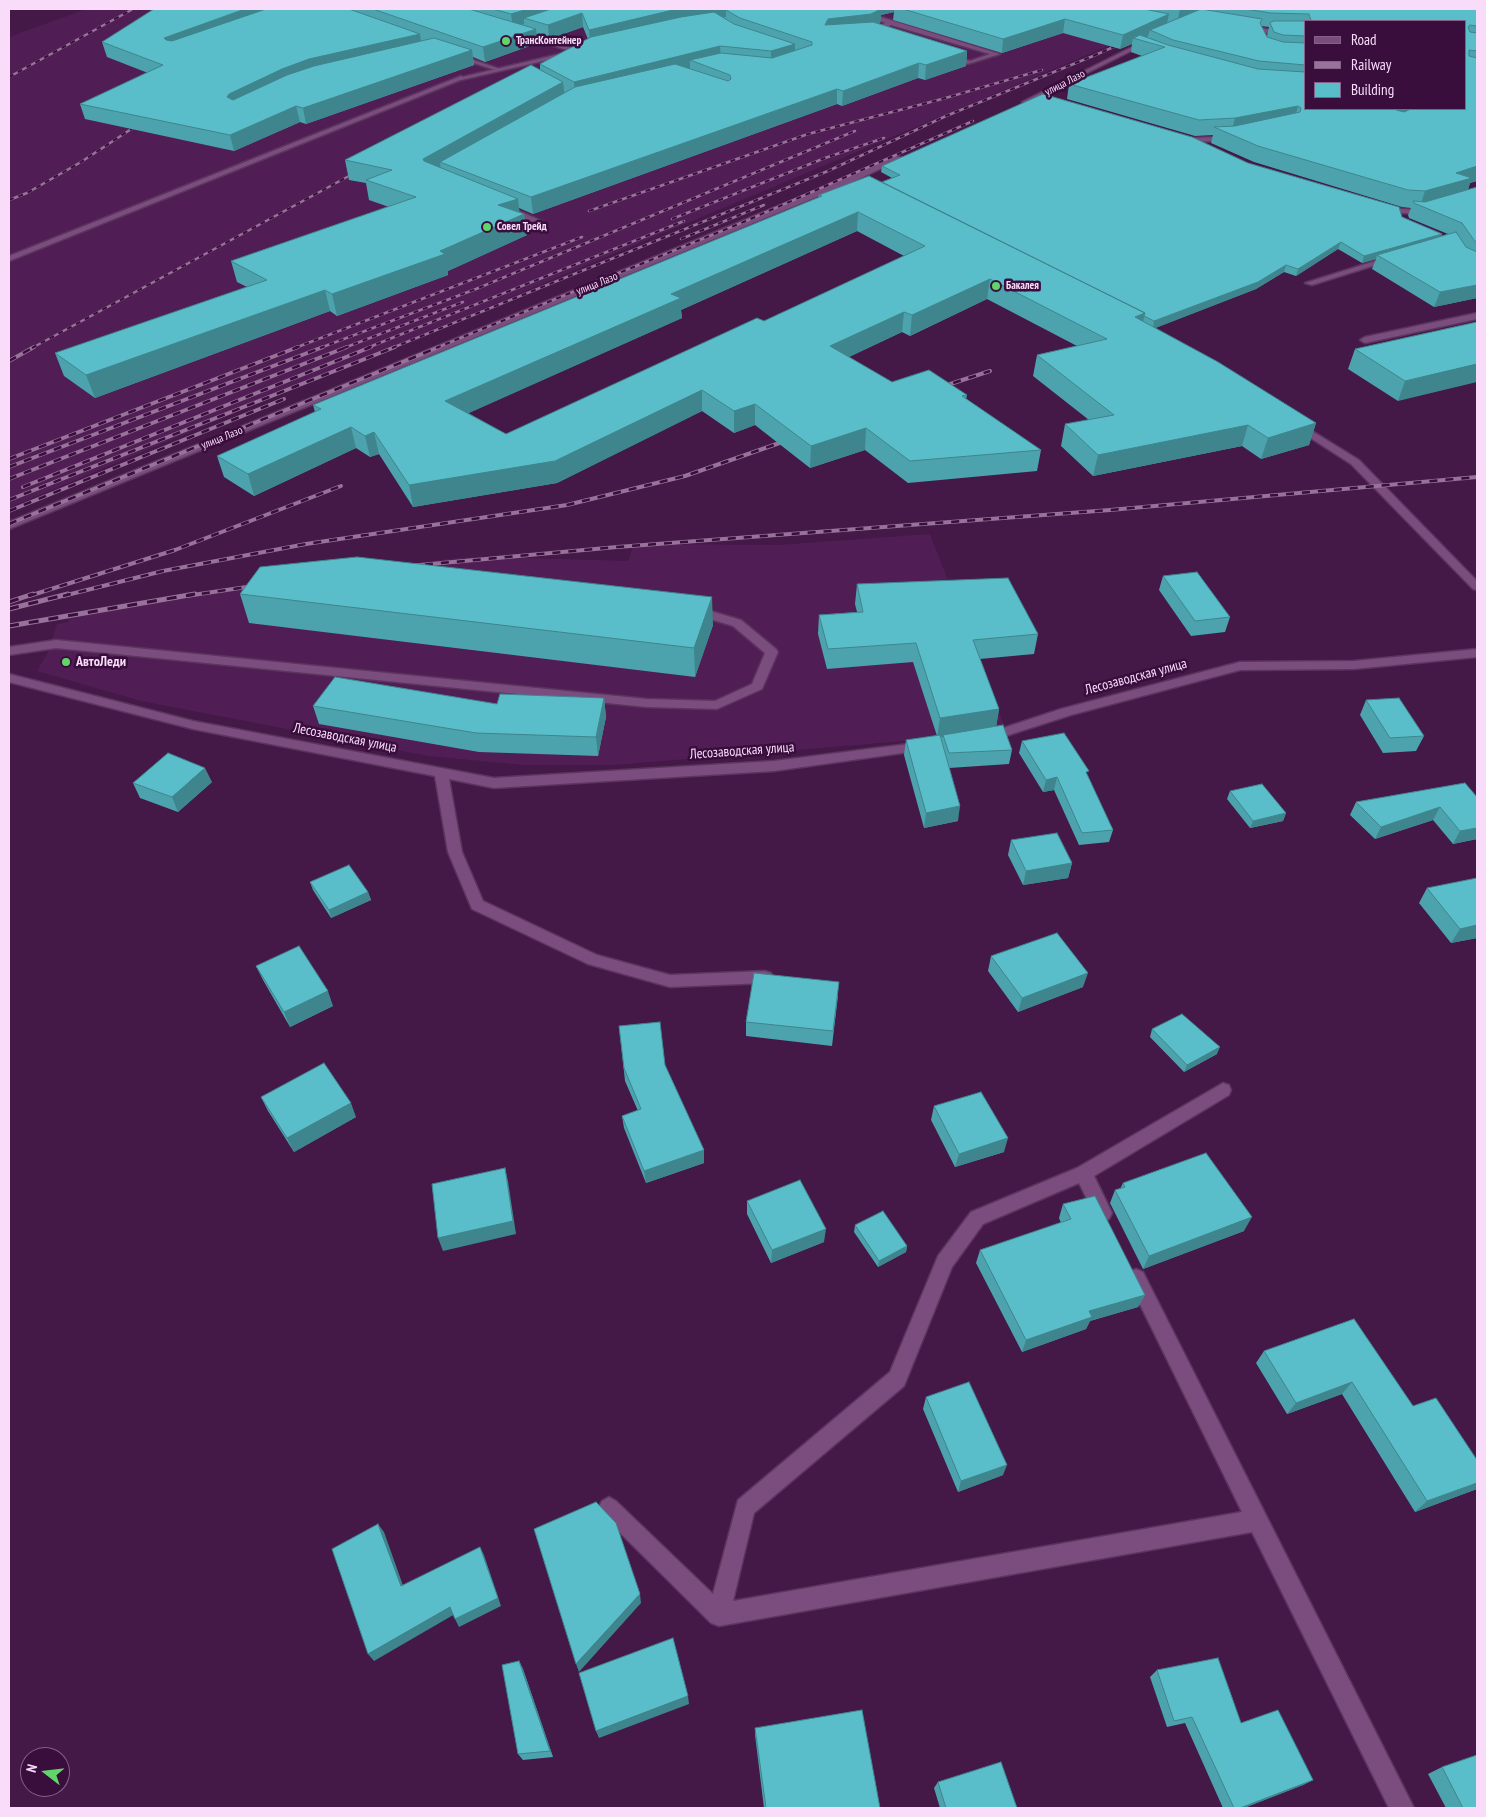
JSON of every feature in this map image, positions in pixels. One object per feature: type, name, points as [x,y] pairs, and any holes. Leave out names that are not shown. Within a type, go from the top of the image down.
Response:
[{"type":"street","points":[[850,9],[890,23],[997,54],[970,63],[943,54]]},
{"type":"street","points":[[878,19],[896,16]]},
{"type":"street","points":[[863,33],[872,32],[890,23]]},
{"type":"street","points":[[1235,25],[1267,31],[1304,32]]},
{"type":"street","points":[[522,29],[513,32],[578,52]]},
{"type":"street","points":[[1261,37],[1267,31]]},
{"type":"street","points":[[872,32],[881,35]]},
{"type":"street","name":"улица Лазо","points":[[1013,107],[1141,47],[1162,35]]},
{"type":"street","points":[[9,259],[461,78],[587,49]]},
{"type":"street","points":[[446,52],[500,70]]},
{"type":"street","points":[[512,67],[520,71]]},
{"type":"street","points":[[1040,95],[1050,98]]},
{"type":"street","points":[[1194,140],[1240,136]]},
{"type":"street","points":[[1184,137],[1210,147]]},
{"type":"street","name":"улица Лазо","points":[[9,526],[855,182],[904,156]]},
{"type":"street","points":[[1373,203],[1402,216],[1435,208]]},
{"type":"street","points":[[502,207],[538,221]]},
{"type":"street","points":[[1309,283],[1405,255]]},
{"type":"street","points":[[1365,340],[1477,316]]},
{"type":"street","points":[[1288,419],[1356,462],[1477,587]]},
{"type":"street","points":[[9,651],[56,644],[647,703],[718,705],[757,686],[772,652],[737,623],[685,608]]},
{"type":"street","name":"Лесозаводская улица","points":[[969,740],[989,737],[1066,712],[1240,666],[1354,665],[1477,653]]},
{"type":"street","name":"Лесозаводская улица","points":[[9,678],[193,725],[494,783],[774,766],[940,744]]},
{"type":"street","points":[[441,773],[455,852],[477,905],[593,960],[670,981],[765,977]]},
{"type":"street","points":[[719,1615],[745,1508],[897,1379],[945,1262],[977,1218],[1083,1173],[1223,1090]]},
{"type":"street","points":[[1083,1173],[1110,1226]]},
{"type":"street","points":[[1128,1262],[1402,1808]]},
{"type":"street","points":[[609,1508],[719,1615]]},
{"type":"street","points":[[719,1615],[1258,1520]]},
{"type":"shaded area","points":[[86,9],[1032,9],[1142,32],[9,508],[9,37]]},
{"type":"shaded area","points":[[930,534],[1004,725],[917,740],[614,765],[523,765],[428,756],[141,701],[37,671],[48,652],[57,624],[68,622],[69,617],[191,595],[455,558],[494,557],[628,561],[634,544],[778,545]]},
{"type":"building","points":[[154,9],[245,9],[164,38],[172,41],[266,9],[349,9],[420,34],[309,59],[282,69],[229,94],[227,97],[233,100],[287,75],[314,66],[434,38],[472,50],[303,108],[296,106],[230,135],[80,104],[163,65],[102,42]]},
{"type":"building","points":[[373,9],[469,9],[536,29],[483,47]]},
{"type":"building","points":[[493,9],[528,9],[511,14]]},
{"type":"building","points":[[551,9],[677,9],[589,30],[582,13],[548,25],[524,18]]},
{"type":"building","points":[[881,9],[871,14],[828,19],[825,25],[873,22],[967,51],[926,65],[919,63],[843,91],[837,89],[531,197],[440,162],[575,87],[675,64],[728,81],[731,79],[730,75],[690,60],[721,53],[772,58],[812,45],[812,42],[740,18],[726,10]]},
{"type":"building","points":[[903,9],[1144,9],[1169,14],[1123,35],[1065,19],[1003,39]]},
{"type":"building","points":[[1201,9],[1262,19],[1260,23],[1267,37],[1283,42],[1304,43],[1304,65],[1259,61],[1173,40],[1150,30]]},
{"type":"building","points":[[1245,9],[1477,9],[1477,26],[1470,25],[1468,27],[1470,32],[1477,33],[1477,51],[1469,50],[1469,56],[1477,58],[1477,166],[1456,173],[1472,178],[1425,191],[1408,190],[1258,146],[1214,127],[1235,126],[1300,112],[1301,108],[1298,106],[1235,118],[1199,120],[1069,84],[1165,47],[1133,38],[1140,35],[1168,45],[1258,69],[1304,72],[1304,110],[1396,110],[1404,112],[1409,110],[1466,110],[1466,20],[1311,20],[1309,14],[1271,13]]},
{"type":"building","points":[[714,12],[734,24],[795,44],[771,51],[720,46],[574,82],[540,64],[591,37],[681,17]]},
{"type":"building","points":[[1273,21],[1304,21],[1304,36],[1283,35],[1274,32],[1270,23]]},
{"type":"building","points":[[531,65],[563,82],[423,159],[518,199],[498,205],[524,214],[440,251],[445,254],[332,294],[325,290],[86,375],[55,353],[267,280],[231,261],[416,197],[366,180],[392,170],[345,160]]},
{"type":"building","points":[[1043,94],[1192,137],[1248,163],[1399,207],[1402,217],[1442,234],[1364,256],[1341,242],[1298,269],[1286,265],[1258,282],[1154,321],[1144,316],[1145,313],[882,182],[900,175],[882,166]]},
{"type":"building","points":[[869,176],[1145,313],[1135,317],[1218,362],[1316,423],[1268,438],[1248,425],[1098,455],[1065,424],[1114,415],[1037,355],[1107,339],[990,279],[912,315],[904,312],[830,346],[892,382],[929,370],[967,395],[962,396],[1041,450],[910,461],[866,428],[811,446],[755,404],[734,411],[702,390],[555,461],[409,485],[374,432],[365,436],[351,427],[248,474],[217,456],[321,409],[313,405],[822,196],[819,195]],"holes":[[[858,212],[925,246],[764,321],[757,318],[506,434],[445,401],[681,298],[671,294]]]},
{"type":"building","points":[[1477,187],[1477,243],[1462,223],[1413,201],[1425,202]]},
{"type":"building","points":[[1456,232],[1466,247],[1477,252],[1477,285],[1440,292],[1377,255]]},
{"type":"building","points":[[1477,322],[1477,364],[1405,381],[1355,349]]},
{"type":"building","points":[[357,557],[712,597],[694,648],[240,594],[260,567]]},
{"type":"building","points":[[1197,572],[1230,617],[1195,621],[1163,576]]},
{"type":"building","points":[[1008,578],[1038,634],[973,640],[999,709],[940,718],[916,643],[828,649],[819,615],[863,612],[857,584]]},
{"type":"building","points":[[335,677],[497,704],[500,694],[604,698],[596,737],[476,733],[313,706]]},
{"type":"building","points":[[1399,698],[1424,736],[1390,738],[1366,700]]},
{"type":"building","points":[[1003,725],[1012,750],[949,753],[943,735]]},
{"type":"building","points":[[1064,733],[1089,771],[1086,772],[1113,830],[1082,833],[1057,777],[1046,780],[1022,741]]},
{"type":"building","points":[[940,735],[960,806],[926,813],[906,740]]},
{"type":"building","points":[[168,753],[205,768],[172,797],[133,783]]},
{"type":"building","points":[[1465,783],[1477,797],[1477,828],[1460,831],[1440,807],[1381,827],[1356,802]]},
{"type":"building","points":[[1262,784],[1286,813],[1253,821],[1230,791]]},
{"type":"building","points":[[1057,833],[1072,863],[1026,871],[1011,840]]},
{"type":"building","points":[[349,865],[368,892],[329,910],[310,882]]},
{"type":"building","points":[[1477,878],[1477,925],[1460,929],[1427,888]]},
{"type":"building","points":[[1057,933],[1088,973],[1022,998],[991,956]]},
{"type":"building","points":[[299,946],[328,991],[284,1012],[256,966]]},
{"type":"building","points":[[754,973],[839,982],[833,1031],[746,1022]]},
{"type":"building","points":[[1182,1014],[1220,1047],[1187,1065],[1152,1029]]},
{"type":"building","points":[[660,1022],[665,1065],[704,1150],[644,1171],[622,1116],[641,1109],[624,1068],[619,1026]]},
{"type":"building","points":[[324,1063],[351,1103],[287,1138],[261,1097]]},
{"type":"building","points":[[981,1092],[1008,1138],[959,1154],[934,1106]]},
{"type":"building","points":[[1206,1153],[1252,1217],[1149,1256],[1115,1190],[1125,1187],[1123,1183]]},
{"type":"building","points":[[505,1168],[513,1221],[438,1238],[432,1184]]},
{"type":"building","points":[[800,1180],[826,1229],[772,1250],[747,1201]]},
{"type":"building","points":[[1095,1196],[1145,1295],[1089,1311],[1092,1317],[1026,1340],[980,1250],[1071,1219],[1063,1204]]},
{"type":"building","points":[[883,1211],[907,1246],[879,1261],[855,1225]]},
{"type":"building","points":[[1354,1319],[1413,1406],[1436,1398],[1477,1460],[1477,1483],[1427,1501],[1352,1382],[1296,1403],[1264,1351]]},
{"type":"building","points":[[969,1382],[1007,1465],[961,1481],[926,1397]]},
{"type":"building","points":[[596,1502],[616,1523],[640,1594],[576,1664],[534,1529]]},
{"type":"building","points":[[378,1524],[401,1586],[480,1547],[498,1598],[455,1619],[450,1607],[368,1654],[332,1549]]},
{"type":"building","points":[[673,1638],[688,1696],[596,1731],[579,1673]]},
{"type":"building","points":[[1218,1658],[1241,1723],[1278,1710],[1313,1780],[1240,1808],[1234,1808],[1192,1717],[1174,1721],[1157,1670]]},
{"type":"building","points":[[519,1661],[550,1751],[518,1754],[502,1665]]},
{"type":"building","points":[[862,1710],[880,1808],[766,1808],[755,1728]]},
{"type":"building","points":[[1477,1755],[1477,1808],[1463,1808],[1442,1767]]},
{"type":"building","points":[[1001,1762],[1017,1808],[946,1808],[938,1782]]},
{"type":"railway","points":[[9,77],[133,9]]},
{"type":"railway","points":[[1093,56],[1125,42]]},
{"type":"railway","points":[[392,348],[828,171],[946,116],[1098,54]]},
{"type":"railway","points":[[589,211],[808,134],[942,99],[1042,70]]},
{"type":"railway","points":[[436,348],[746,221],[973,121]]},
{"type":"railway","points":[[9,200],[27,193],[81,162],[142,122]]},
{"type":"railway","points":[[320,348],[476,289],[855,131]]},
{"type":"railway","points":[[672,219],[825,158],[884,138]]},
{"type":"railway","points":[[32,348],[360,170]]},
{"type":"railway","points":[[681,239],[764,205]]},
{"type":"railway","points":[[367,348],[684,221]]},
{"type":"railway","points":[[295,348],[582,237]]},
{"type":"railway","points":[[344,348],[463,302]]},
{"type":"railway","points":[[9,361],[34,347]]},
{"type":"railway","points":[[9,459],[298,347]]},
{"type":"railway","points":[[9,467],[323,347]]},
{"type":"railway","points":[[9,479],[347,347]]},
{"type":"railway","points":[[23,487],[371,347]]},
{"type":"railway","points":[[9,500],[395,347]]},
{"type":"railway","points":[[9,524],[439,347]]},
{"type":"railway","points":[[938,388],[990,371]]},
{"type":"railway","points":[[9,511],[284,399]]},
{"type":"railway","points":[[63,596],[163,571],[306,544],[567,505],[685,476],[791,439]]},
{"type":"railway","points":[[409,566],[617,547],[1110,510],[1477,477]]},
{"type":"railway","points":[[29,596],[175,550],[341,486]]},
{"type":"railway","points":[[186,596],[260,585]]},
{"type":"railway","points":[[9,602],[33,594]]},
{"type":"railway","points":[[9,609],[68,594]]},
{"type":"railway","points":[[9,626],[195,594]]},
{"type":"place","name":"ТрансКонтейнер","points":[[506,41]]},
{"type":"place","name":"Совел Трейд","points":[[487,227]]},
{"type":"place","name":"Бакалея","points":[[996,286]]},
{"type":"place","name":"АвтоЛеди","points":[[66,662]]}]
